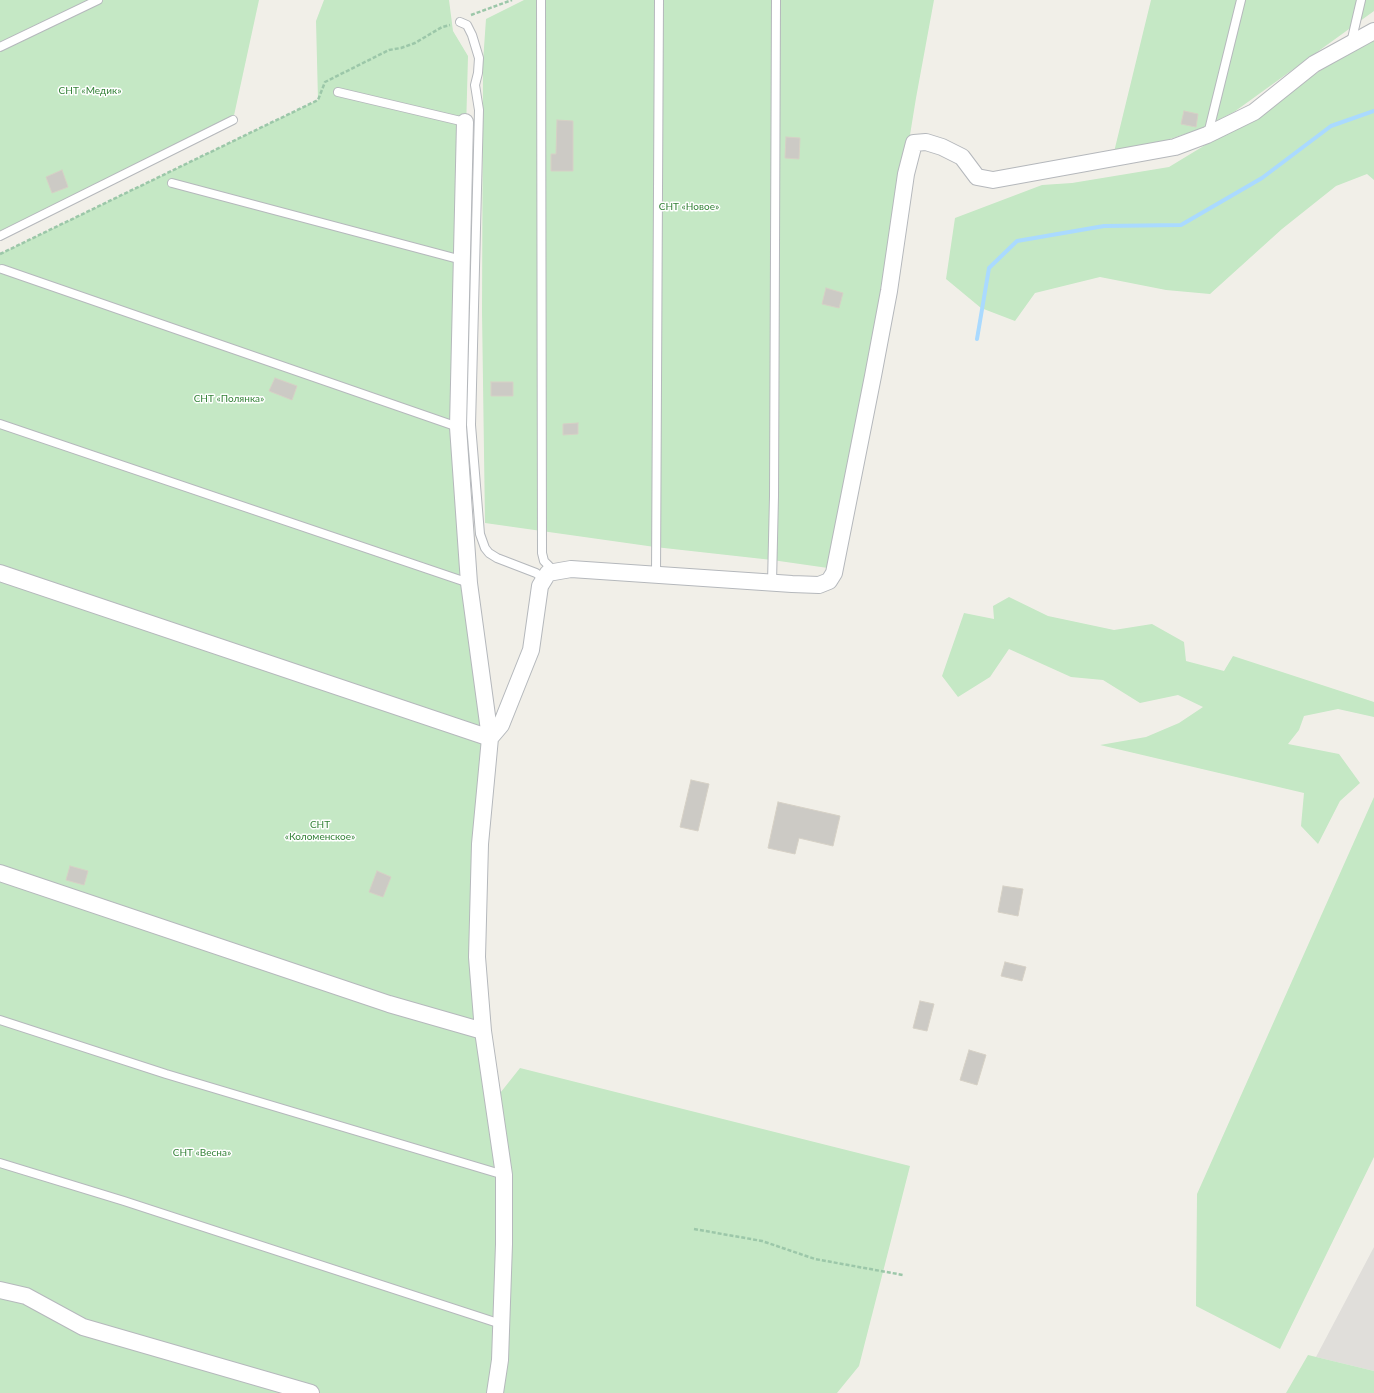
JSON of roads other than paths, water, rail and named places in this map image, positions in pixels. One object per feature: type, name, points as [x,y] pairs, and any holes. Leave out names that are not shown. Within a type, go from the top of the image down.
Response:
[{"type":"street","points":[[490,738],[501,725],[531,650],[540,586],[549,575],[571,569],[772,583],[819,585],[829,581],[834,572],[879,345],[889,292],[906,174],[914,143],[926,142],[949,150],[962,157],[977,177],[993,180],[1175,147],[1207,135],[1254,112],[1314,64],[1374,31]]},
{"type":"street","points":[[465,122],[458,427],[469,582],[490,738],[480,844],[476,957],[483,1031],[504,1175],[504,1244],[500,1360],[495,1393]]},
{"type":"street","points":[[0,573],[490,738]]},
{"type":"street","points":[[0,872],[389,1004],[483,1031]]},
{"type":"street","points":[[0,1290],[26,1296],[83,1327],[311,1393]]},
{"type":"lane","points":[[0,48],[98,0]]},
{"type":"lane","points":[[460,22],[467,25],[472,35],[478,58],[478,73],[475,85],[479,110],[471,425],[480,534],[485,548],[493,556],[536,573],[549,575],[542,553],[541,0]]},
{"type":"lane","points":[[656,576],[659,0]]},
{"type":"lane","points":[[772,583],[774,488],[776,0]]},
{"type":"lane","points":[[1207,135],[1241,0]]},
{"type":"lane","points":[[1351,44],[1361,0]]},
{"type":"lane","points":[[338,92],[465,122]]},
{"type":"lane","points":[[0,236],[233,120]]},
{"type":"lane","points":[[172,183],[462,260]]},
{"type":"lane","points":[[2,269],[458,427]]},
{"type":"lane","points":[[0,424],[469,582]]},
{"type":"lane","points":[[0,1020],[166,1074],[504,1175]]},
{"type":"lane","points":[[0,1163],[131,1203],[501,1324]]},
{"type":"waterway","points":[[977,339],[989,268],[1017,241],[1104,226],[1181,225],[1262,178],[1331,126],[1374,111]]},
{"type":"park label","name":"СНТ «Медик»","points":[[90,91]]},
{"type":"park label","name":"СНТ «Новое»","points":[[689,207]]},
{"type":"park label","name":"СНТ «Полянка»","points":[[229,399]]},
{"type":"park label","name":"СНТ «Коломенское»","points":[[320,830]]},
{"type":"park label","name":"СНТ «Весна»","points":[[202,1153]]}]
